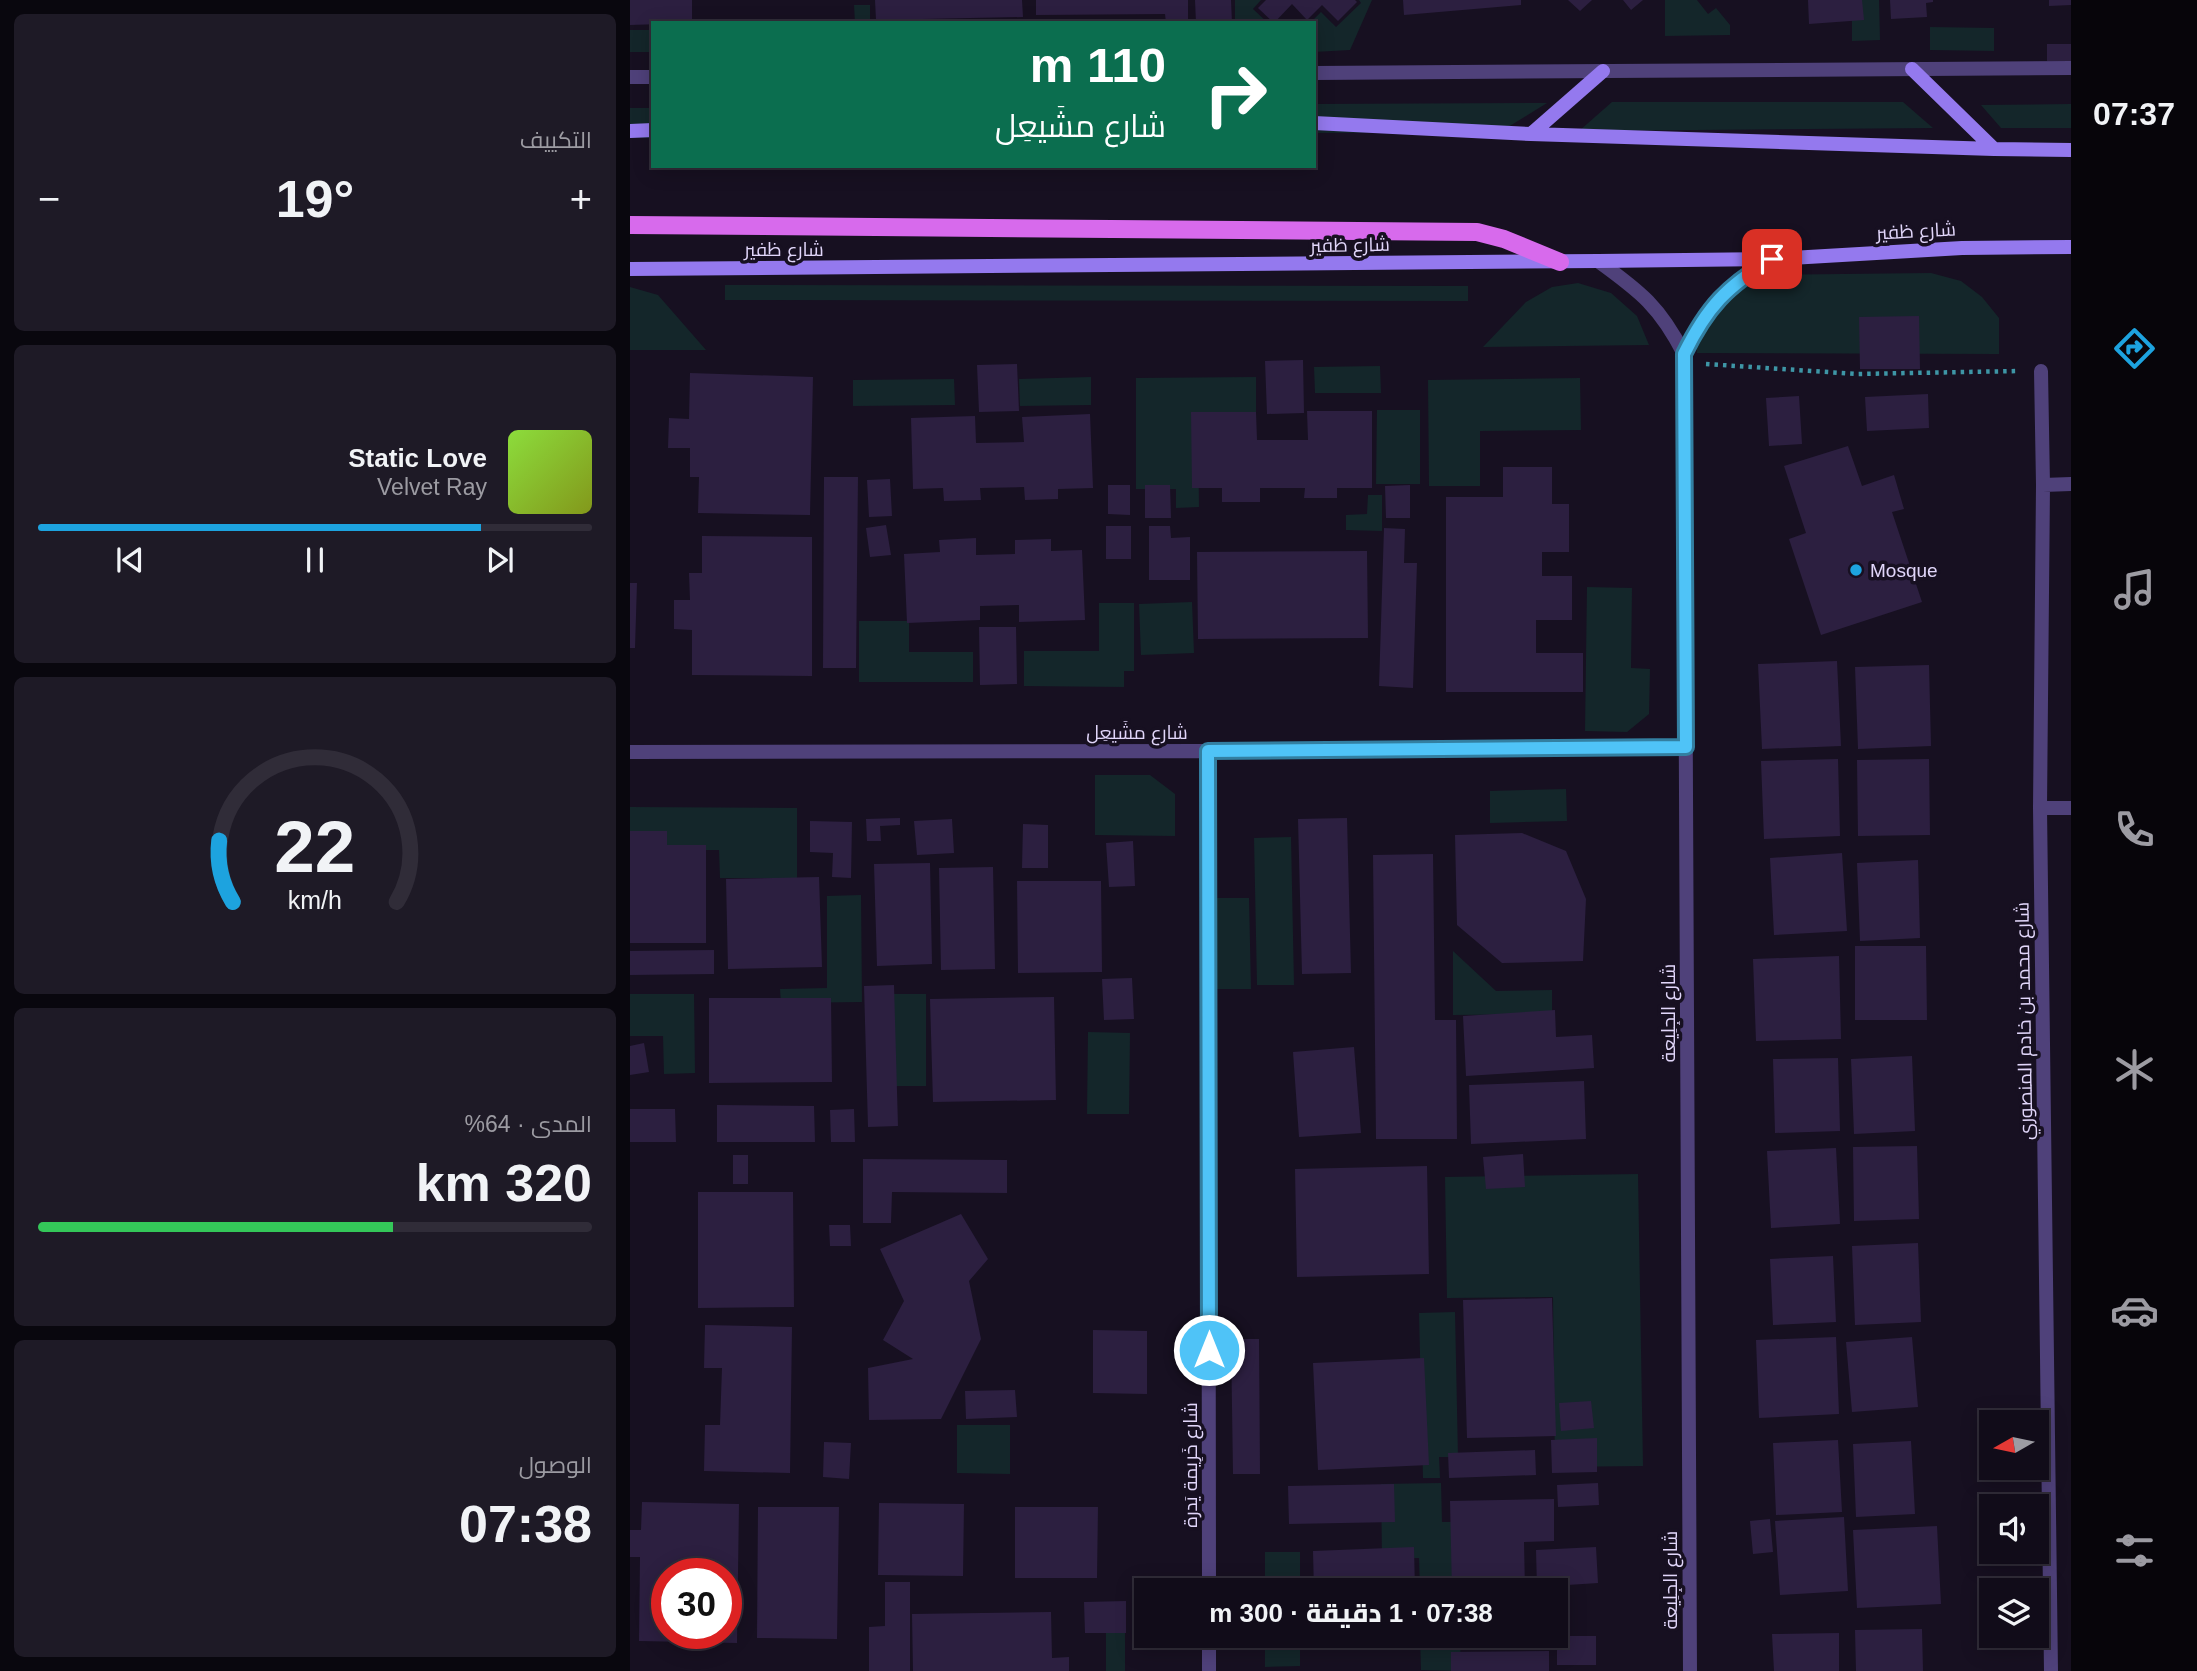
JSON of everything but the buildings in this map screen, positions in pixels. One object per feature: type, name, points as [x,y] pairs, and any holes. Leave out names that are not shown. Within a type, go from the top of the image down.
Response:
[{"type":"main road","points":[[1912,69],[1994,149]]},
{"type":"main road","points":[[1531,134],[1603,71]]},
{"type":"main road","points":[[1316,123],[1531,134],[2071,150]]},
{"type":"main road","points":[[630,131],[651,130]]},
{"type":"main road","points":[[630,225],[1477,232],[1534,250],[1560,262]]},
{"type":"main road","name":"شارع ظفير","points":[[630,270],[1772,259],[1962,248],[2071,247]]},
{"type":"street","points":[[1316,73],[2071,68]]},
{"type":"street","points":[[630,77],[651,77]]},
{"type":"street","name":"شارع الجِلِيعة","points":[[1684,358],[1699,325],[1719,298],[1744,275],[1772,259]]},
{"type":"street","name":"شارع الجِلِيعة","points":[[1598,261],[1650,301],[1670,326],[1684,358],[1690,1671]]},
{"type":"street","name":"شارع محمد بن خادم المنصوري","points":[[2041,371],[2043,485],[2040,808],[2051,1671]]},
{"type":"street","points":[[2043,485],[2071,484]]},
{"type":"street","name":"شارع مشَيعِل","points":[[630,752],[1686,747]]},
{"type":"street","name":"شارع خَرِيمة يَدرة","points":[[1208,751],[1209,1578]]},
{"type":"street","points":[[2040,808],[2071,808]]},
{"type":"street","points":[[1209,1648],[1209,1671]]},
{"type":"path","points":[[1684,358],[1857,374],[2041,371]]},
{"type":"shaded area","points":[[1235,0],[1261,0],[1253,9],[1266,21],[1235,21]]},
{"type":"shaded area","points":[[1359,0],[1372,0],[1350,50],[1316,52],[1316,21],[1312,21],[1321,12],[1336,27],[1361,3]]},
{"type":"shaded area","points":[[1665,0],[1697,0],[1708,14],[1716,8],[1730,25],[1730,35],[1665,36]]},
{"type":"shaded area","points":[[1838,0],[1879,0],[1880,40],[1852,41],[1852,9]]},
{"type":"shaded area","points":[[854,5],[870,5],[870,21],[855,21]]},
{"type":"shaded area","points":[[1930,27],[1994,28],[1994,51],[1930,50]]},
{"type":"shaded area","points":[[630,30],[651,30],[651,52],[630,52]]},
{"type":"shaded area","points":[[1612,102],[1903,102],[1933,128],[1579,131]]},
{"type":"shaded area","points":[[1547,103],[1500,132],[1316,133],[1316,104]]},
{"type":"shaded area","points":[[2071,104],[2071,128],[2001,128],[1981,105]]},
{"type":"shaded area","points":[[630,108],[651,108],[651,138],[630,138]]},
{"type":"shaded area","points":[[1931,273],[1961,281],[1982,297],[1999,318],[1999,354],[1697,353],[1697,317],[1716,294],[1748,275]]},
{"type":"shaded area","points":[[1578,283],[1611,293],[1637,316],[1649,345],[1483,347],[1526,302],[1552,287]]},
{"type":"shaded area","points":[[725,285],[1468,286],[1468,301],[725,300]]},
{"type":"shaded area","points":[[630,287],[658,295],[706,350],[630,350]]},
{"type":"shaded area","points":[[1380,366],[1381,393],[1315,393],[1314,367]]},
{"type":"shaded area","points":[[1091,377],[1091,405],[1020,406],[1019,379]]},
{"type":"shaded area","points":[[1256,377],[1256,421],[1198,421],[1199,507],[1176,508],[1176,489],[1136,489],[1136,378]]},
{"type":"shaded area","points":[[1580,378],[1581,430],[1480,431],[1480,486],[1429,486],[1428,380]]},
{"type":"shaded area","points":[[954,379],[955,405],[853,406],[853,380]]},
{"type":"shaded area","points":[[1377,410],[1420,410],[1420,484],[1376,484]]},
{"type":"shaded area","points":[[1368,495],[1382,495],[1382,531],[1346,530],[1346,515],[1367,514]]},
{"type":"shaded area","points":[[1587,587],[1632,588],[1631,668],[1650,669],[1649,714],[1627,732],[1585,731]]},
{"type":"shaded area","points":[[1192,602],[1194,653],[1141,655],[1139,604]]},
{"type":"shaded area","points":[[1099,603],[1134,603],[1134,671],[1124,671],[1124,687],[1024,686],[1024,651],[1099,651]]},
{"type":"shaded area","points":[[859,621],[909,621],[909,652],[973,652],[973,682],[859,682]]},
{"type":"shaded area","points":[[1095,775],[1150,775],[1175,794],[1175,836],[1095,835]]},
{"type":"shaded area","points":[[1566,789],[1567,821],[1490,823],[1490,791]]},
{"type":"shaded area","points":[[630,807],[797,808],[797,878],[720,878],[719,850],[630,850]]},
{"type":"shaded area","points":[[1291,837],[1294,985],[1257,985],[1254,838]]},
{"type":"shaded area","points":[[861,895],[862,1002],[781,1003],[780,989],[827,988],[827,896]]},
{"type":"shaded area","points":[[1215,898],[1249,898],[1251,989],[1217,989]]},
{"type":"shaded area","points":[[1453,951],[1496,991],[1552,990],[1552,1014],[1453,1015]]},
{"type":"shaded area","points":[[630,994],[694,994],[695,1073],[664,1074],[663,1036],[630,1036]]},
{"type":"shaded area","points":[[872,994],[926,994],[926,1086],[872,1086]]},
{"type":"shaded area","points":[[1088,1032],[1130,1033],[1129,1114],[1087,1114]]},
{"type":"shaded area","points":[[1638,1174],[1643,1466],[1555,1467],[1553,1297],[1447,1298],[1445,1177]]},
{"type":"shaded area","points":[[1455,1312],[1458,1457],[1439,1457],[1440,1478],[1423,1478],[1419,1313]]},
{"type":"shaded area","points":[[957,1425],[1010,1425],[1010,1474],[957,1473]]},
{"type":"shaded area","points":[[1441,1483],[1442,1522],[1458,1522],[1459,1578],[1420,1578],[1419,1558],[1382,1558],[1381,1484]]},
{"type":"shaded area","points":[[1265,1552],[1300,1552],[1300,1578],[1265,1578]]},
{"type":"shaded area","points":[[1106,1629],[1125,1629],[1125,1671],[1106,1671]]},
{"type":"shaded area","points":[[1265,1648],[1300,1648],[1300,1666],[1265,1667]]},
{"type":"shaded area","points":[[1420,1648],[1460,1648],[1461,1671],[1421,1670]]},
{"type":"place","name":"Mosque","points":[[1856,570]]},
{"type":"route","points":[[1209,1350],[1208,751],[1686,747],[1684,354],[1699,325],[1719,298],[1744,275],[1772,259]]}]
